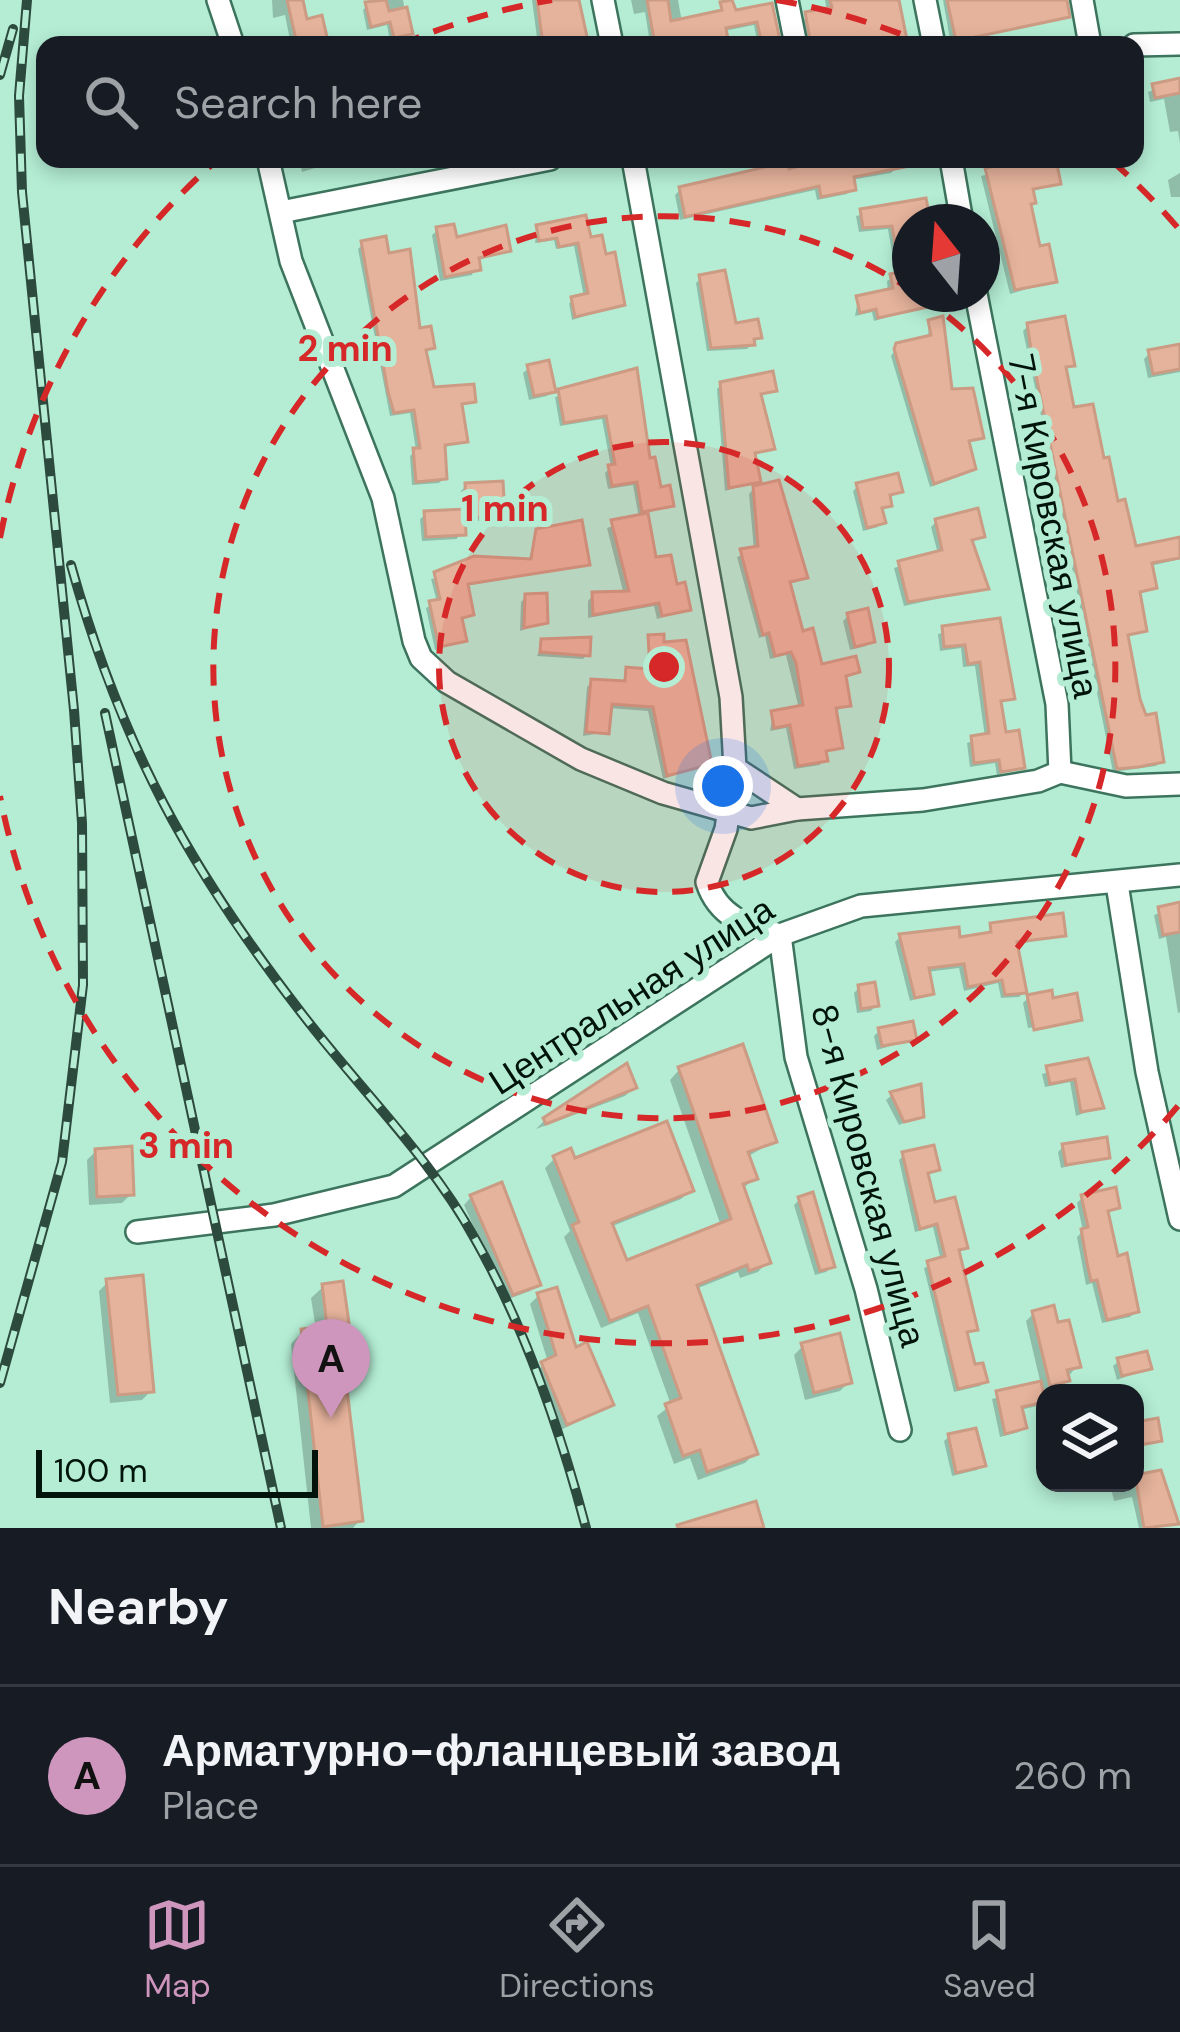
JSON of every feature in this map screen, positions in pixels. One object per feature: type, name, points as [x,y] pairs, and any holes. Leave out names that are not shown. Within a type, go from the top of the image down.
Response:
[{"type":"street","points":[[218,0],[230,36]]},
{"type":"street","points":[[603,0],[610,36]]},
{"type":"street","points":[[787,0],[794,36]]},
{"type":"street","points":[[925,0],[932,36]]},
{"type":"street","points":[[1082,0],[1088,36]]},
{"type":"street","points":[[1144,45],[1180,44]]},
{"type":"street","points":[[270,168],[303,296],[383,498],[414,641],[422,658],[447,682],[581,758],[663,793],[762,818],[797,809],[923,800],[1038,781],[1060,772],[1126,786],[1180,784]]},
{"type":"street","points":[[281,212],[504,168]]},
{"type":"street","points":[[635,168],[731,697],[735,768],[730,812],[709,867],[711,896],[734,919],[780,935]]},
{"type":"street","points":[[953,168],[959,204]]},
{"type":"street","name":"7-я Кировская улица","points":[[980,312],[1057,704],[1060,772]]},
{"type":"street","points":[[735,768],[797,809]]},
{"type":"street","name":"Центральная улица","points":[[136,1232],[274,1215],[394,1186],[780,935],[833,911],[1180,875]]},
{"type":"street","points":[[1118,884],[1147,1072],[1180,1219]]},
{"type":"street","name":"8-я Кировская улица","points":[[780,935],[796,1058],[866,1289],[900,1430]]},
{"type":"building","points":[[287,0],[303,0],[307,19],[322,15],[327,36],[295,36]]},
{"type":"building","points":[[386,0],[389,11],[407,7],[413,34],[394,36],[390,22],[371,27],[365,2]]},
{"type":"building","points":[[537,0],[579,0],[587,36],[542,36]]},
{"type":"building","points":[[647,0],[668,0],[671,21],[722,10],[720,2],[732,0],[736,10],[772,3],[779,36],[760,36],[757,22],[726,28],[727,36],[653,36]]},
{"type":"building","points":[[830,0],[899,0],[906,36],[809,36],[805,12],[832,7]]},
{"type":"building","points":[[947,0],[1067,0],[1070,17],[980,36],[955,36]]},
{"type":"building","points":[[1180,78],[1180,93],[1155,98],[1152,84]]},
{"type":"building","points":[[761,168],[900,168],[854,177],[856,190],[821,197],[819,186],[685,217],[679,187]]},
{"type":"building","points":[[985,168],[1058,168],[1061,184],[1033,189],[1036,203],[1031,204],[1040,246],[1049,244],[1057,282],[1015,290],[1000,229],[1000,204],[994,204]]},
{"type":"building","points":[[926,198],[927,204],[892,204],[892,226],[863,228],[860,209]]},
{"type":"building","points":[[586,215],[591,237],[602,235],[606,254],[615,252],[625,305],[575,317],[571,297],[588,293],[578,243],[559,247],[557,238],[539,241],[536,225]]},
{"type":"building","points":[[454,224],[457,237],[506,225],[511,251],[479,258],[481,270],[445,277],[436,227]]},
{"type":"building","points":[[386,236],[389,253],[410,249],[420,328],[431,326],[435,348],[426,350],[434,387],[474,384],[476,402],[462,404],[468,442],[445,445],[447,479],[416,482],[413,448],[420,448],[414,410],[394,413],[388,392],[361,241]]},
{"type":"building","points":[[725,270],[736,323],[758,319],[762,338],[754,339],[755,345],[711,348],[699,275]]},
{"type":"building","points":[[892,288],[892,312],[905,312],[878,318],[876,309],[860,313],[856,296]]},
{"type":"building","points":[[943,316],[952,389],[973,388],[984,438],[969,441],[976,469],[934,484],[894,349],[896,343],[931,335],[928,320]]},
{"type":"building","points":[[1065,316],[1075,366],[1066,367],[1074,407],[1093,404],[1104,458],[1109,457],[1118,501],[1125,499],[1136,546],[1180,537],[1180,558],[1152,563],[1157,588],[1140,592],[1147,631],[1128,635],[1140,699],[1146,715],[1156,713],[1164,762],[1138,767],[1117,769],[1032,356],[1027,323]]},
{"type":"building","points":[[1180,344],[1180,369],[1153,374],[1148,350]]},
{"type":"building","points":[[549,360],[556,392],[534,396],[527,365]]},
{"type":"building","points":[[637,368],[650,458],[655,457],[661,487],[670,485],[674,506],[642,512],[637,482],[612,486],[608,465],[615,464],[606,416],[564,423],[558,389]]},
{"type":"building","points":[[773,371],[777,391],[761,394],[775,449],[755,453],[761,482],[729,488],[720,382]]},
{"type":"building","points":[[898,473],[903,492],[890,495],[892,506],[882,508],[886,523],[867,528],[856,483]]},
{"type":"building","points":[[779,480],[808,578],[790,582],[803,631],[813,628],[822,664],[856,656],[860,672],[846,676],[851,706],[836,708],[843,748],[826,751],[828,761],[798,766],[790,725],[774,728],[771,711],[803,705],[796,663],[791,652],[775,656],[769,633],[763,635],[740,549],[758,546],[753,486]]},
{"type":"building","points":[[503,481],[505,516],[466,518],[465,483]]},
{"type":"building","points":[[978,508],[985,537],[972,540],[989,589],[908,602],[898,561],[942,550],[935,519]]},
{"type":"building","points":[[465,509],[466,535],[426,537],[424,511]]},
{"type":"building","points":[[648,513],[656,557],[671,555],[677,584],[685,582],[691,610],[662,616],[659,603],[593,615],[592,592],[629,591],[611,520]]},
{"type":"building","points":[[582,520],[590,565],[468,584],[474,615],[462,618],[467,641],[439,647],[429,601],[440,599],[434,572],[474,556],[531,559],[536,529]]},
{"type":"building","points":[[547,593],[548,623],[524,628],[525,594]]},
{"type":"building","points":[[868,608],[875,642],[855,647],[847,613]]},
{"type":"building","points":[[1000,618],[1015,699],[1001,701],[1006,732],[1019,730],[1025,768],[1001,772],[999,760],[974,763],[971,736],[989,733],[980,662],[968,664],[965,645],[944,647],[942,626]]},
{"type":"building","points":[[664,634],[664,642],[686,640],[712,764],[667,776],[653,707],[612,704],[609,734],[586,732],[591,679],[625,681],[626,667],[650,669],[648,635]]},
{"type":"building","points":[[591,637],[590,656],[540,652],[541,639]]},
{"type":"building","points":[[1180,902],[1180,932],[1163,935],[1158,907]]},
{"type":"building","points":[[1063,913],[1066,936],[1017,942],[1027,993],[1005,995],[1002,980],[968,987],[964,964],[929,968],[934,994],[915,998],[899,934],[959,927],[960,937],[991,932],[990,923]]},
{"type":"building","points":[[875,982],[879,1006],[861,1009],[858,985]]},
{"type":"building","points":[[1052,990],[1053,998],[1077,993],[1082,1020],[1034,1030],[1027,995]]},
{"type":"building","points":[[913,1021],[917,1040],[882,1046],[878,1028]]},
{"type":"building","points":[[743,1044],[777,1142],[748,1152],[758,1179],[743,1184],[771,1263],[749,1271],[747,1265],[697,1285],[758,1454],[707,1472],[700,1450],[683,1456],[665,1404],[681,1398],[648,1306],[610,1321],[572,1225],[579,1222],[553,1156],[571,1148],[575,1158],[667,1121],[694,1191],[612,1223],[627,1260],[731,1219],[678,1067]]},
{"type":"building","points":[[1088,1058],[1104,1108],[1081,1112],[1075,1079],[1050,1084],[1046,1066]]},
{"type":"building","points":[[627,1063],[637,1088],[546,1124],[543,1118]]},
{"type":"building","points":[[921,1084],[924,1117],[904,1122],[890,1092]]},
{"type":"building","points":[[1107,1137],[1110,1158],[1066,1165],[1062,1144]]},
{"type":"building","points":[[934,1145],[940,1170],[928,1173],[935,1202],[955,1197],[968,1248],[959,1250],[978,1330],[967,1332],[975,1364],[983,1363],[988,1382],[958,1389],[927,1261],[945,1256],[937,1224],[920,1229],[902,1152]]},
{"type":"building","points":[[132,1146],[134,1195],[97,1197],[95,1149]]},
{"type":"building","points":[[502,1182],[541,1285],[513,1295],[470,1195]]},
{"type":"building","points":[[1116,1187],[1120,1208],[1108,1211],[1118,1256],[1127,1253],[1139,1312],[1107,1320],[1097,1280],[1091,1281],[1087,1263],[1081,1229],[1088,1227],[1081,1195]]},
{"type":"building","points":[[813,1192],[835,1267],[820,1271],[798,1197]]},
{"type":"building","points":[[143,1275],[154,1392],[118,1395],[106,1279]]},
{"type":"building","points":[[343,1281],[349,1323],[339,1324],[363,1521],[323,1527],[301,1329],[327,1326],[322,1284]]},
{"type":"building","points":[[557,1287],[576,1347],[587,1342],[614,1405],[567,1425],[541,1362],[556,1355],[537,1293]]},
{"type":"building","points":[[1054,1305],[1058,1322],[1069,1320],[1081,1367],[1067,1370],[1070,1381],[1050,1384],[1032,1311]]},
{"type":"building","points":[[840,1333],[852,1383],[814,1393],[801,1343]]},
{"type":"building","points":[[1147,1351],[1152,1369],[1122,1376],[1117,1358]]},
{"type":"building","points":[[1041,1381],[1036,1384],[1036,1404],[1022,1407],[1027,1428],[1005,1434],[996,1391]]},
{"type":"building","points":[[1158,1418],[1162,1441],[1144,1444],[1144,1420]]},
{"type":"building","points":[[976,1428],[986,1466],[956,1473],[948,1434]]},
{"type":"building","points":[[1161,1470],[1179,1524],[1144,1528],[1138,1492],[1144,1492],[1144,1473]]},
{"type":"building","points":[[756,1501],[764,1528],[677,1525]]},
{"type":"railway","points":[[0,1383],[62,1162],[83,985],[82,823],[74,710],[22,192],[19,96],[27,0]]},
{"type":"railway","points":[[0,75],[13,29]]},
{"type":"railway","points":[[71,565],[112,691],[136,748],[193,855],[262,961],[437,1180],[493,1273],[540,1380],[586,1528]]},
{"type":"railway","points":[[105,713],[281,1528]]},
{"type":"place","name":"Арматурно-фланцевый завод","points":[[331,1418]]}]
